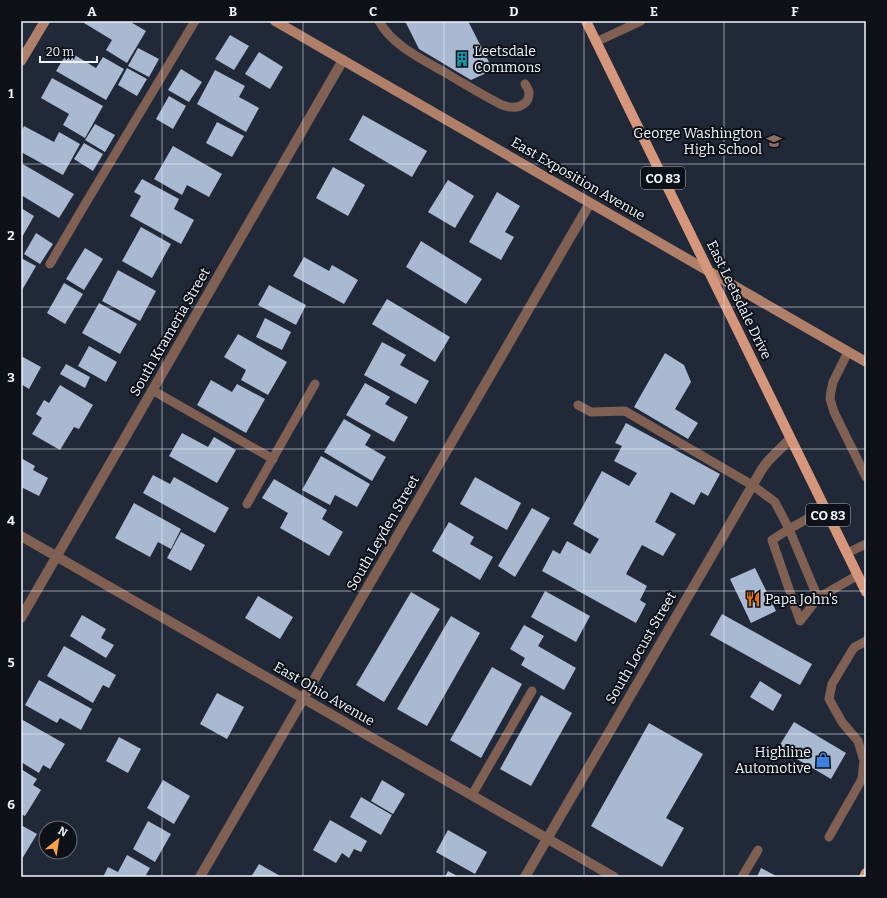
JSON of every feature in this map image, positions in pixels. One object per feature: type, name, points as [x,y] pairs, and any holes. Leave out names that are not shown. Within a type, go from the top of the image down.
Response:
[{"type":"main road","name":"East Leetsdale Drive","points":[[586,21],[866,592]]},
{"type":"main road","points":[[864,877],[866,873]]},
{"type":"street","points":[[21,61],[44,21]]},
{"type":"street","name":"East Exposition Avenue","points":[[281,22],[343,60],[866,362]]},
{"type":"street","name":"South Krameria Street","points":[[21,618],[343,60]]},
{"type":"street","name":"South Leyden Street","points":[[200,877],[590,203]]},
{"type":"street","name":"South Locust Street","points":[[525,877],[764,465],[790,439]]},
{"type":"street","name":"East Ohio Avenue","points":[[21,536],[614,877]]},
{"type":"lane","points":[[50,264],[195,21]]},
{"type":"lane","points":[[379,21],[388,34],[404,48],[506,106],[516,107],[525,104],[529,96],[525,84]]},
{"type":"lane","points":[[596,42],[641,21]]},
{"type":"lane","points":[[848,352],[833,382],[830,390],[830,399],[834,412],[866,477]]},
{"type":"lane","points":[[247,504],[315,384]]},
{"type":"lane","points":[[152,390],[272,459]]},
{"type":"lane","points":[[578,405],[591,412],[625,412],[752,485],[775,502],[789,529],[818,598]]},
{"type":"lane","points":[[825,509],[772,540],[800,621],[818,598],[858,575]]},
{"type":"lane","points":[[847,553],[866,544]]},
{"type":"lane","points":[[829,837],[862,779],[864,761],[858,741],[842,722],[829,699],[832,684],[853,649],[866,641]]},
{"type":"lane","points":[[472,795],[532,692]]},
{"type":"lane","points":[[742,877],[758,850]]},
{"type":"building","points":[[85,21],[129,21],[146,31],[127,63],[106,50],[112,40],[84,23]]},
{"type":"building","name":"Leetsdale Commons","points":[[405,21],[468,21],[493,70],[471,80],[419,49]]},
{"type":"building","points":[[230,35],[249,46],[234,70],[215,59]]},
{"type":"building","points":[[138,48],[159,59],[149,77],[128,66]]},
{"type":"building","points":[[68,51],[96,68],[103,57],[124,69],[106,100],[56,71]]},
{"type":"building","points":[[259,52],[283,67],[270,89],[245,74]]},
{"type":"building","points":[[127,68],[147,79],[137,96],[118,85]]},
{"type":"building","points":[[181,69],[202,82],[189,102],[168,90]]},
{"type":"building","points":[[215,70],[245,86],[239,97],[259,108],[246,132],[197,104]]},
{"type":"building","points":[[52,78],[103,106],[85,138],[63,125],[69,114],[41,98]]},
{"type":"building","points":[[169,96],[186,106],[173,129],[156,119]]},
{"type":"building","points":[[363,115],[427,151],[412,177],[349,140]]},
{"type":"building","points":[[217,122],[244,136],[232,157],[206,143]]},
{"type":"building","points":[[95,124],[115,135],[105,152],[85,140]]},
{"type":"building","points":[[24,126],[54,142],[59,132],[80,144],[63,175],[21,152],[21,132]]},
{"type":"building","points":[[84,143],[103,154],[93,171],[74,159]]},
{"type":"building","points":[[173,146],[222,174],[209,197],[187,185],[182,195],[154,179]]},
{"type":"building","points":[[21,163],[74,194],[59,218],[21,195]]},
{"type":"building","points":[[333,167],[365,185],[348,216],[316,198]]},
{"type":"building","points":[[142,179],[179,199],[174,209],[194,220],[181,244],[130,216],[141,196],[134,192]]},
{"type":"building","points":[[448,180],[474,196],[455,228],[428,212]]},
{"type":"building","points":[[497,192],[520,206],[505,232],[514,237],[501,260],[469,242]]},
{"type":"building","points":[[21,208],[34,216],[21,239]]},
{"type":"building","points":[[141,227],[171,244],[152,278],[122,261]]},
{"type":"building","points":[[36,233],[53,244],[40,264],[24,254]]},
{"type":"building","points":[[421,241],[482,279],[466,304],[406,267]]},
{"type":"building","points":[[85,248],[103,259],[84,290],[66,279]]},
{"type":"building","points":[[304,257],[329,271],[332,265],[358,280],[344,304],[293,276]]},
{"type":"building","points":[[21,258],[36,266],[21,292]]},
{"type":"building","points":[[118,270],[156,291],[140,321],[102,301]]},
{"type":"building","points":[[64,283],[83,294],[65,324],[47,313]]},
{"type":"building","points":[[269,285],[306,305],[296,325],[258,305]]},
{"type":"building","points":[[387,299],[450,337],[435,362],[372,324]]},
{"type":"building","points":[[99,303],[137,324],[120,354],[82,333]]},
{"type":"building","points":[[265,318],[291,332],[282,350],[256,337]]},
{"type":"building","points":[[238,334],[287,362],[268,395],[241,380],[246,370],[224,357]]},
{"type":"building","points":[[382,342],[406,355],[400,365],[429,381],[416,404],[364,375]]},
{"type":"building","points":[[89,346],[117,362],[106,382],[78,366]]},
{"type":"building","points":[[665,353],[684,365],[691,382],[675,409],[698,423],[688,439],[634,407]]},
{"type":"building","points":[[21,356],[41,367],[29,389],[21,384]]},
{"type":"building","points":[[66,364],[90,377],[85,388],[60,374]]},
{"type":"building","points":[[211,380],[232,392],[237,384],[265,399],[246,433],[197,405]]},
{"type":"building","points":[[365,383],[390,397],[385,404],[408,417],[394,442],[346,415]]},
{"type":"building","points":[[60,385],[93,405],[79,429],[74,427],[60,450],[32,434],[42,418],[36,414],[44,400],[49,403]]},
{"type":"building","points":[[344,419],[371,435],[365,445],[386,457],[372,481],[324,452]]},
{"type":"building","points":[[626,423],[720,474],[708,496],[701,492],[694,505],[671,492],[655,522],[676,534],[663,556],[642,545],[626,574],[647,586],[640,600],[646,604],[636,623],[542,571],[553,550],[560,554],[567,541],[590,554],[599,539],[573,524],[602,471],[629,486],[637,473],[614,461],[622,446],[615,443]]},
{"type":"building","points":[[182,433],[208,447],[214,437],[236,450],[217,483],[169,456]]},
{"type":"building","points":[[321,456],[370,484],[357,507],[335,495],[330,505],[302,490]]},
{"type":"building","points":[[21,458],[35,466],[33,470],[48,478],[39,496],[21,487]]},
{"type":"building","points":[[153,475],[170,484],[174,477],[229,508],[215,533],[143,493]]},
{"type":"building","points":[[475,477],[521,503],[507,530],[460,504]]},
{"type":"building","points":[[274,479],[327,510],[322,519],[343,532],[329,556],[280,528],[288,513],[262,498]]},
{"type":"building","points":[[134,503],[181,529],[171,549],[158,542],[150,557],[115,538]]},
{"type":"building","points":[[532,508],[550,518],[515,577],[498,566]]},
{"type":"building","points":[[449,522],[474,537],[470,544],[493,557],[480,580],[432,551]]},
{"type":"building","points":[[181,532],[205,545],[191,571],[167,558]]},
{"type":"building","points":[[755,568],[776,611],[751,623],[730,579]]},
{"type":"building","points":[[545,591],[590,616],[576,642],[531,617]]},
{"type":"building","points":[[411,592],[440,609],[384,702],[356,685]]},
{"type":"building","points":[[258,596],[293,617],[280,639],[245,618]]},
{"type":"building","points":[[722,614],[812,664],[800,685],[710,635]]},
{"type":"building","points":[[82,615],[106,629],[101,638],[114,645],[106,658],[70,636]]},
{"type":"building","points":[[451,616],[480,633],[427,726],[397,709]]},
{"type":"building","points":[[524,625],[544,636],[538,646],[576,668],[564,690],[521,665],[525,658],[510,649]]},
{"type":"building","points":[[64,646],[116,675],[109,688],[103,685],[93,703],[47,676]]},
{"type":"building","points":[[492,667],[522,684],[481,758],[450,740]]},
{"type":"building","points":[[39,680],[92,709],[81,730],[60,718],[57,723],[25,705]]},
{"type":"building","points":[[760,681],[782,695],[773,711],[750,697]]},
{"type":"building","points":[[217,693],[244,707],[227,739],[200,724]]},
{"type":"building","points":[[541,695],[572,713],[531,786],[500,769]]},
{"type":"building","points":[[21,719],[65,744],[50,769],[43,765],[39,773],[21,762]]},
{"type":"building","points":[[794,722],[846,753],[831,779],[778,748]]},
{"type":"building","points":[[649,723],[703,754],[666,818],[684,828],[662,867],[591,826]]},
{"type":"building","points":[[119,737],[141,749],[128,773],[106,761]]},
{"type":"building","points":[[21,769],[37,779],[33,785],[41,790],[25,816],[21,814]]},
{"type":"building","points":[[163,780],[190,796],[174,824],[147,808]]},
{"type":"building","points":[[382,780],[405,794],[393,814],[371,801]]},
{"type":"building","points":[[361,797],[392,815],[381,835],[350,817]]},
{"type":"building","points":[[330,820],[367,841],[361,852],[354,849],[349,858],[342,853],[336,863],[313,850]]},
{"type":"building","points":[[148,821],[171,834],[155,862],[133,849]]},
{"type":"building","points":[[21,825],[37,834],[22,859],[21,859]]},
{"type":"building","points":[[448,830],[487,852],[475,874],[436,852]]},
{"type":"building","points":[[127,855],[150,868],[145,877],[103,877],[108,867],[118,872]]},
{"type":"building","points":[[259,864],[282,877],[251,877]]},
{"type":"building","points":[[761,868],[778,877],[757,877]]},
{"type":"building","points":[[448,871],[459,877],[445,877]]},
{"type":"place","name":"Leetsdale Commons","points":[[462,59]]},
{"type":"place","name":"George Washington High School","points":[[774,141]]},
{"type":"place","name":"Papa John's","points":[[753,599]]},
{"type":"place","name":"Highline Automotive","points":[[823,760]]}]
